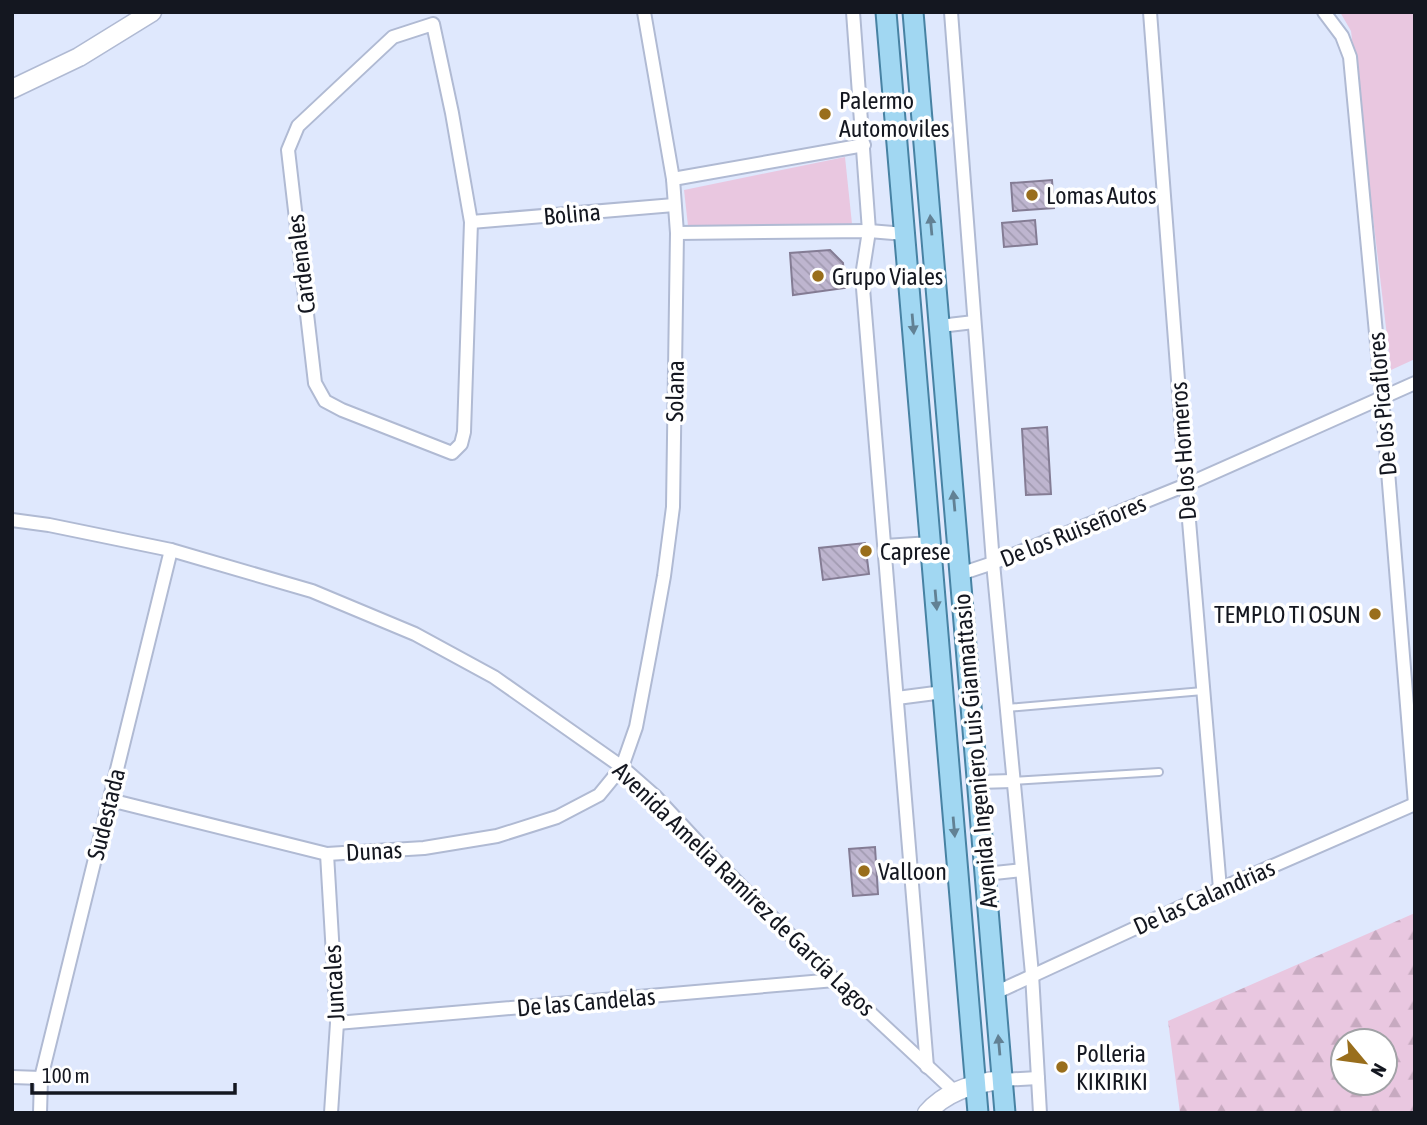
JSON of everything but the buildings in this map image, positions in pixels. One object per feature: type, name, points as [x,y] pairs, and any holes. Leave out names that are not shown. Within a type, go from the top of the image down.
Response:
[{"type":"main road","name":"Avenida Ingeniero Luis Giannattasio","points":[[886,12],[978,1113]]},
{"type":"main road","name":"Avenida Ingeniero Luis Giannattasio","points":[[913,12],[1005,1113]]},
{"type":"street","points":[[12,89],[79,57],[152,12]]},
{"type":"street","name":"Solana","points":[[622,767],[636,727],[664,576],[673,507],[677,233],[673,179],[645,12]]},
{"type":"street","points":[[853,12],[869,231],[862,276],[927,1067]]},
{"type":"street","name":"Avenida Ingeniero Luis Giannattasio","points":[[951,12],[993,563],[1032,974],[1040,1113]]},
{"type":"street","name":"De los Horneros","points":[[1150,12],[1220,889]]},
{"type":"street","name":"De los Picaflores","points":[[1324,12],[1342,36],[1350,57],[1382,397],[1415,804]]},
{"type":"street","name":"Cardenales","points":[[432,24],[452,113],[471,222],[464,432],[461,444],[452,453],[324,401],[315,383],[288,150],[299,126],[393,37],[432,24]]},
{"type":"street","points":[[673,179],[864,145]]},
{"type":"street","name":"Bolina","points":[[471,222],[674,205]]},
{"type":"street","points":[[677,233],[869,231],[905,234]]},
{"type":"street","points":[[940,326],[974,322]]},
{"type":"street","name":"De los Ruiseñores","points":[[960,574],[1186,485],[1415,383]]},
{"type":"street","name":"Avenida Amelia Ramírez de García Lagos","points":[[12,520],[171,550],[312,591],[415,634],[494,677],[622,767],[655,796],[705,851],[835,980],[955,1092]]},
{"type":"street","points":[[885,546],[931,543]]},
{"type":"street","name":"Sudestada","points":[[40,1113],[41,1078],[171,550]]},
{"type":"street","points":[[897,698],[943,692]]},
{"type":"street","name":"Dunas","points":[[110,800],[327,854],[424,848],[497,836],[557,817],[599,795],[622,767]]},
{"type":"street","points":[[977,782],[1013,782]]},
{"type":"street","name":"De las Calandrias","points":[[995,993],[1220,889],[1415,804]]},
{"type":"street","name":"Juncales","points":[[327,854],[337,1023],[331,1113]]},
{"type":"street","points":[[985,874],[1022,870]]},
{"type":"street","name":"De las Candelas","points":[[337,1023],[835,980]]},
{"type":"street","points":[[12,1077],[41,1078]]},
{"type":"street","points":[[927,1113],[933,1105],[975,1083],[1038,1078]]},
{"type":"lane","points":[[1007,708],[1203,691]]},
{"type":"lane","points":[[1013,782],[1159,772]]},
{"type":"green space","points":[[1340,12],[1415,12],[1415,359],[1391,370],[1351,31]]},
{"type":"green space","points":[[845,157],[852,224],[688,226],[684,190]]},
{"type":"green space","points":[[1415,913],[1415,1113],[1180,1113],[1168,1021]]},
{"type":"place","name":"Palermo Automoviles","points":[[825,114]]},
{"type":"place","name":"Lomas Autos","points":[[1032,195]]},
{"type":"place","name":"Grupo Viales","points":[[818,276]]},
{"type":"place","name":"Caprese","points":[[866,551]]},
{"type":"place","name":"TEMPLO TI OSUN","points":[[1375,614]]},
{"type":"place","name":"Valloon","points":[[864,871]]},
{"type":"place","name":"Polleria KIKIRIKI","points":[[1062,1067]]}]
